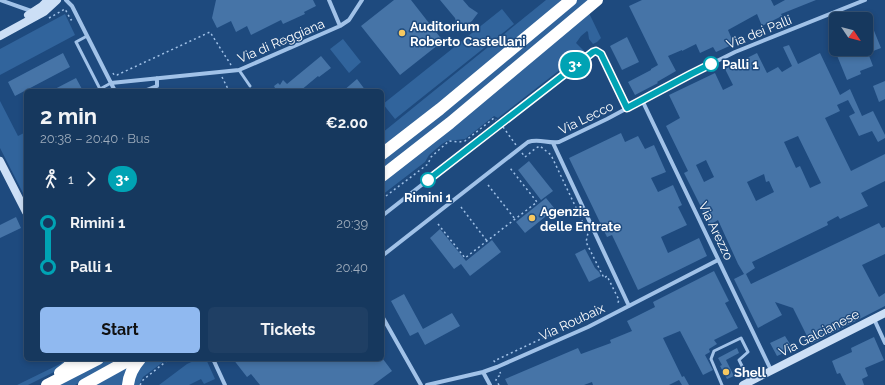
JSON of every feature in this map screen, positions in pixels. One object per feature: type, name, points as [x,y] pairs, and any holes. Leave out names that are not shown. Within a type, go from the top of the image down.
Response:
[{"type":"highway","points":[[384,152],[440,109],[571,0]]},
{"type":"highway","points":[[384,174],[450,123],[597,0]]},
{"type":"highway","points":[[43,385],[68,368],[73,361]]},
{"type":"highway","points":[[47,385],[94,361]]},
{"type":"highway","points":[[84,385],[127,361]]},
{"type":"highway","points":[[128,385],[130,373],[139,361]]},
{"type":"street","points":[[0,0],[34,12]]},
{"type":"street","points":[[0,30],[34,12],[48,0]]},
{"type":"street","points":[[0,36],[40,15],[57,0]]},
{"type":"street","points":[[66,0],[72,6]]},
{"type":"street","points":[[71,0],[77,17],[114,89]]},
{"type":"street","name":"Via di Reggiana","points":[[328,0],[340,26]]},
{"type":"street","name":"Via di Reggiana","points":[[111,83],[237,70],[340,26],[349,20],[362,0]]},
{"type":"street","name":"Via dei Palli","points":[[627,108],[736,52],[865,0]]},
{"type":"street","points":[[384,214],[590,53],[596,51],[601,54],[627,108]]},
{"type":"street","points":[[149,89],[157,86],[157,78]]},
{"type":"street","name":"Via Arezzo","points":[[642,100],[771,370]]},
{"type":"street","name":"Via Lecco","points":[[553,143],[559,142],[627,108]]},
{"type":"street","points":[[384,254],[528,142],[534,139],[553,143],[628,306]]},
{"type":"street","points":[[0,161],[24,208]]},
{"type":"street","name":"Via Roubaix","points":[[428,385],[483,372],[497,367],[588,327],[718,260]]},
{"type":"street","name":"Via Galcianese","points":[[746,383],[885,313]]},
{"type":"street","points":[[874,319],[885,343]]},
{"type":"street","points":[[384,320],[421,385]]},
{"type":"street","points":[[214,361],[225,385]]},
{"type":"street","points":[[483,372],[490,385]]},
{"type":"lane","points":[[87,36],[76,42],[100,89],[111,83]]},
{"type":"lane","points":[[237,70],[250,86]]},
{"type":"lane","points":[[722,385],[711,359],[714,351],[741,338],[748,352],[739,360],[746,383]]},
{"type":"path","points":[[46,20],[65,9],[71,20],[77,17]]},
{"type":"path","points":[[113,73],[117,75],[210,32],[237,70]]},
{"type":"path","points":[[219,72],[228,89]]},
{"type":"path","points":[[384,197],[428,164],[431,157],[449,142],[465,141],[494,118],[501,124],[525,157],[540,146],[551,155],[588,233],[586,242],[604,278],[607,276],[619,300],[617,306]]},
{"type":"path","points":[[438,224],[465,258],[537,202],[510,168]]},
{"type":"path","points":[[488,185],[515,219]]},
{"type":"path","points":[[460,207],[487,240]]},
{"type":"path","points":[[499,385],[496,380],[497,377],[501,375],[494,361],[573,324],[574,321],[593,311],[596,315],[598,315]]},
{"type":"path","points":[[140,385],[143,380],[167,361]]},
{"type":"shaded area","points":[[546,0],[561,0],[553,9],[384,147],[384,131]]},
{"type":"shaded area","points":[[577,0],[591,0],[384,169],[384,158]]},
{"type":"shaded area","points":[[502,9],[514,24],[395,119],[384,103]]},
{"type":"shaded area","points":[[589,13],[601,38],[597,42],[593,44],[589,39],[587,31],[576,43],[584,51],[498,118],[494,116],[465,139],[447,141],[442,144],[429,155],[425,162],[384,193],[384,181]]},
{"type":"shaded area","points":[[65,14],[75,35],[0,75],[0,49]]},
{"type":"shaded area","points":[[343,39],[361,62],[349,73],[330,49]]},
{"type":"shaded area","points":[[0,101],[18,136],[24,133],[24,195],[0,148]]},
{"type":"shaded area","points":[[64,361],[69,361],[56,371],[28,385],[17,385]]},
{"type":"shaded area","points":[[100,361],[119,361],[75,385],[54,385]]},
{"type":"shaded area","points":[[145,361],[164,361],[143,377],[139,385],[131,385],[132,377]]},
{"type":"shaded area","points":[[194,361],[207,361],[215,379],[204,384],[201,379],[189,385],[159,385],[187,364]]},
{"type":"shaded area","points":[[127,367],[124,385],[93,385]]},
{"type":"building","points":[[216,0],[313,0],[316,6],[304,12],[305,14],[283,24],[281,20],[251,35],[247,26],[236,32],[231,21],[217,28],[212,18]]},
{"type":"building","name":"Auditorium Roberto Castellani","points":[[394,0],[411,0],[443,41],[400,75],[361,26]]},
{"type":"building","points":[[440,0],[463,0],[469,7],[478,13],[467,25],[458,28],[455,18]]},
{"type":"building","points":[[642,0],[771,0],[774,6],[785,0],[816,0],[781,14],[782,16],[762,26],[757,14],[728,30],[734,44],[716,52],[713,47],[700,53],[696,44],[668,56],[676,71],[657,82],[658,83],[635,95],[628,82],[658,65],[629,6]]},
{"type":"building","points":[[873,28],[881,48],[873,51]]},
{"type":"building","points":[[627,37],[639,62],[622,70],[610,46]]},
{"type":"building","points":[[789,45],[798,64],[820,53],[840,95],[850,89],[862,116],[873,111],[885,135],[885,138],[878,142],[872,131],[859,136],[849,116],[855,113],[848,100],[837,105],[840,111],[825,118],[851,171],[885,154],[885,181],[861,193],[868,206],[840,219],[838,216],[827,222],[828,225],[752,262],[755,268],[746,274],[751,284],[879,223],[882,228],[885,227],[885,254],[862,265],[879,297],[885,293],[885,306],[811,344],[793,308],[775,302],[782,315],[758,328],[734,279],[744,274],[718,220],[710,225],[684,173],[688,171],[666,126],[680,118],[669,95],[715,73],[723,90],[733,85],[725,69],[757,53],[767,73],[778,67],[782,72],[792,66],[783,47]],"holes":[[[798,136],[821,183],[810,188],[800,166],[796,168],[784,142]],[[706,160],[714,177],[704,182],[696,165]],[[764,174],[766,182],[769,181],[774,192],[756,201],[747,182]]]},
{"type":"building","points":[[63,53],[70,67],[28,89],[24,89],[24,91],[15,96],[8,82]]},
{"type":"building","points":[[321,56],[331,68],[319,77],[318,76],[302,89],[276,89],[274,86],[278,83],[280,85],[283,80],[287,84]]},
{"type":"building","points":[[837,56],[869,56],[873,66],[860,71],[861,74],[847,80]]},
{"type":"building","points":[[76,78],[82,89],[55,89]]},
{"type":"building","points":[[357,79],[364,89],[345,89]]},
{"type":"building","points":[[885,81],[885,99],[879,102],[873,86]]},
{"type":"building","points":[[621,133],[625,142],[638,136],[645,149],[654,145],[666,172],[651,178],[658,192],[673,185],[682,205],[678,207],[687,225],[661,237],[668,253],[699,238],[707,256],[638,290],[612,235],[607,237],[569,158]]},
{"type":"building","points":[[529,161],[553,191],[541,200],[518,170]]},
{"type":"building","points":[[546,198],[555,209],[525,233],[516,222]]},
{"type":"building","points":[[16,217],[21,228],[0,238],[0,225]]},
{"type":"building","points":[[440,229],[466,261],[492,240],[501,252],[470,276],[461,264],[454,269],[430,238]]},
{"type":"building","points":[[585,249],[601,276],[589,282],[575,254]]},
{"type":"building","points":[[714,271],[729,301],[725,303],[738,328],[714,340],[717,344],[709,349],[710,352],[705,355],[713,370],[703,375],[680,331],[663,338],[682,377],[684,376],[689,385],[682,385],[679,380],[669,385],[593,385],[592,382],[584,385],[508,385],[505,379],[578,348],[581,354],[611,343],[610,340],[632,331],[627,321],[655,307],[653,302]]},
{"type":"building","points":[[404,294],[423,329],[452,313],[460,326],[425,345],[418,332],[410,336],[391,301]]},
{"type":"building","points":[[785,336],[793,349],[777,356],[770,343]]},
{"type":"building","points":[[874,337],[884,360],[865,368],[868,376],[862,379],[864,385],[846,385],[840,373],[837,374],[832,361],[852,352],[851,348]]},
{"type":"building","points":[[737,348],[739,353],[726,360],[734,376],[727,379],[720,366],[722,365],[718,358]]},
{"type":"building","points":[[384,360],[392,371],[373,385],[260,385],[251,374],[247,377],[235,361]]},
{"type":"bus line","name":"3+","points":[[428,180],[590,53],[596,51],[601,54],[627,108],[711,64]]},
{"type":"place","name":"Auditorium Roberto Castellani","points":[[402,33]]},
{"type":"place","name":"Palli 1","points":[[711,64]]},
{"type":"place","name":"Rimini 1","points":[[428,180]]},
{"type":"place","name":"Agenzia delle Entrate","points":[[532,218]]},
{"type":"place","name":"Shell","points":[[726,372]]}]
